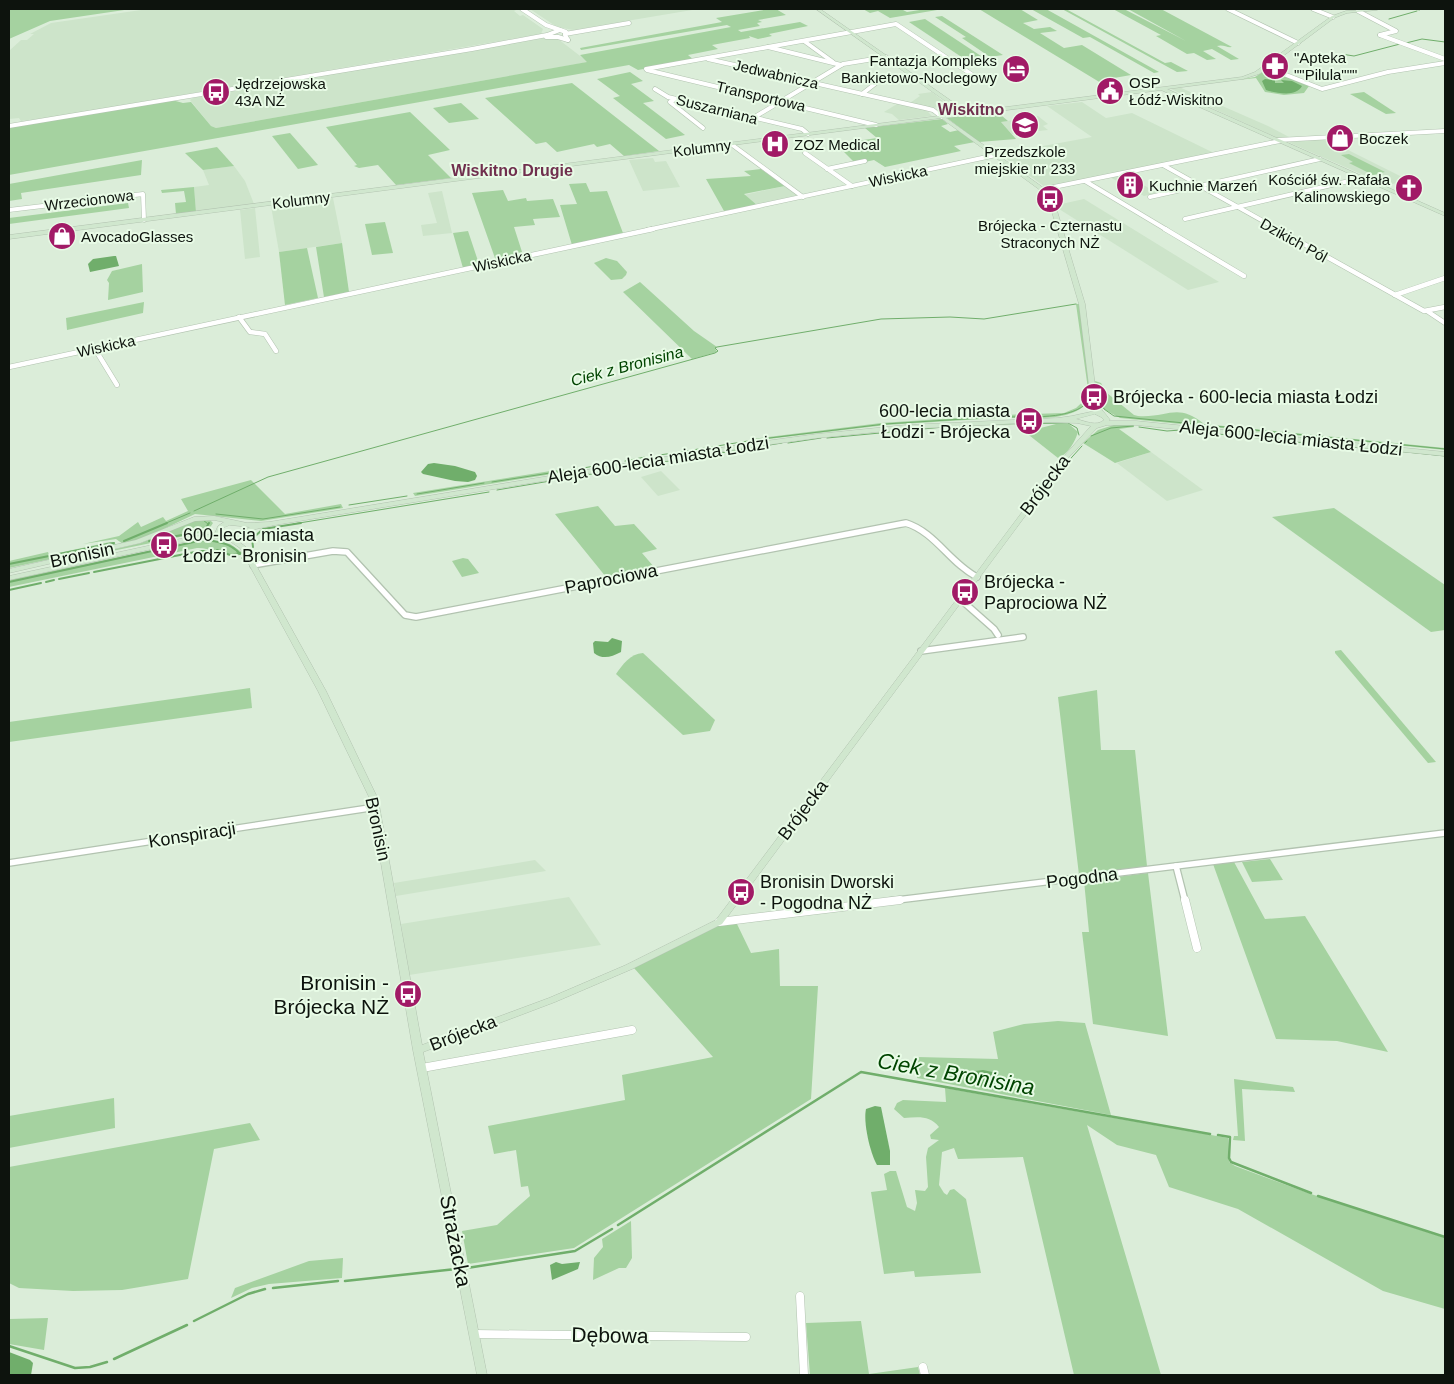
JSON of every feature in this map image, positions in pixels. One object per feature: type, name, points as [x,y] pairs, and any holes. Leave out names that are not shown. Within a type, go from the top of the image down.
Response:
[{"type":"street","points":[[522,9],[546,25],[560,30],[568,40],[553,35],[546,25]]},
{"type":"street","points":[[818,9],[965,113]]},
{"type":"street","points":[[1228,9],[1298,43]]},
{"type":"street","points":[[1313,9],[1331,16]]},
{"type":"street","points":[[1326,9],[1331,16]]},
{"type":"street","name":"Kolumny","points":[[9,237],[1246,77],[1266,67],[1331,16],[1377,9]]},
{"type":"street","points":[[1358,11],[1396,30],[1380,35],[1445,61]]},
{"type":"street","points":[[565,34],[629,23]]},
{"type":"street","points":[[706,58],[896,24],[977,78]]},
{"type":"street","points":[[9,126],[553,35],[560,30]]},
{"type":"street","points":[[804,41],[834,64]]},
{"type":"street","points":[[767,47],[840,65],[886,57]]},
{"type":"street","name":"Transportowa","points":[[706,58],[646,69],[781,100],[876,125]]},
{"type":"street","name":"Jedwabnicza","points":[[706,58],[933,110],[942,117]]},
{"type":"street","points":[[1266,67],[1322,89],[1388,72],[1445,61]]},
{"type":"street","points":[[753,118],[840,65]]},
{"type":"street","points":[[862,94],[880,80]]},
{"type":"street","points":[[1161,88],[1445,215]]},
{"type":"street","name":"Suszarniana","points":[[655,89],[665,96],[675,99],[803,130],[808,134]]},
{"type":"street","points":[[183,98],[186,102]]},
{"type":"street","points":[[675,99],[670,102],[703,128]]},
{"type":"street","points":[[942,117],[1049,194],[1082,304],[1094,402],[1100,414],[1106,420],[1095,426]]},
{"type":"street","points":[[1044,189],[1278,140],[1445,130]]},
{"type":"street","points":[[731,144],[803,197]]},
{"type":"street","points":[[805,153],[852,186]]},
{"type":"street","name":"Wiskicka","points":[[9,367],[996,155]]},
{"type":"street","points":[[1150,197],[1320,159]]},
{"type":"street","points":[[827,169],[865,161]]},
{"type":"street","name":"Dzikich Pól","points":[[1163,165],[1445,323]]},
{"type":"street","points":[[1185,219],[1362,178]]},
{"type":"street","points":[[1085,181],[1244,276]]},
{"type":"street","name":"Wrzecionowa","points":[[9,210],[143,194],[144,220]]},
{"type":"street","points":[[1394,295],[1445,278]]},
{"type":"street","points":[[1427,312],[1445,307]]},
{"type":"street","points":[[239,317],[250,332],[265,334],[276,351]]},
{"type":"street","points":[[95,349],[117,385]]},
{"type":"street","points":[[1084,436],[1082,421],[1094,402]]},
{"type":"street","points":[[1088,412],[1100,414]]},
{"type":"street","name":"Aleja 600-lecia miasta Łodzi","points":[[230,538],[246,530],[275,523],[798,438],[906,427],[1044,420],[1082,421],[1095,426]]},
{"type":"street","name":"Aleja 600-lecia miasta Łodzi","points":[[1106,420],[1445,454]]},
{"type":"street","name":"Brójecka","points":[[418,1050],[552,1000],[630,967],[719,922],[1067,456],[1095,426]]},
{"type":"street","points":[[210,518],[220,531],[230,538]]},
{"type":"street","name":"Bronisin","points":[[9,570],[138,542],[160,535],[191,519],[210,518],[242,522],[246,530],[243,547]]},
{"type":"street","points":[[9,578],[189,540],[220,531],[230,522]]},
{"type":"street","name":"Paprociowa","points":[[253,565],[333,551],[347,552],[405,615],[416,617],[906,523],[917,527],[964,570],[977,577]]},
{"type":"street","name":"Bronisin","points":[[230,538],[243,547],[322,691],[372,792],[430,1107]]},
{"type":"street","points":[[960,598],[994,629],[998,635]]},
{"type":"street","points":[[921,651],[1023,637]]},
{"type":"street","name":"Konspiracji","points":[[9,863],[376,807]]},
{"type":"street","name":"Pogodna","points":[[719,922],[1445,833]]},
{"type":"street","points":[[1176,866],[1197,948]]},
{"type":"street","points":[[422,1068],[632,1030]]},
{"type":"street","name":"Strażacka","points":[[430,1107],[482,1375]]},
{"type":"street","points":[[800,1296],[804,1375]]},
{"type":"street","name":"Dębowa","points":[[474,1334],[746,1336]]},
{"type":"shaded area","points":[[9,9],[131,9],[50,21],[9,39]]},
{"type":"shaded area","points":[[148,9],[514,9],[520,16],[523,15],[543,29],[541,34],[52,117],[21,121],[19,118],[9,119],[9,51],[21,40],[27,40],[34,34],[30,34],[51,23]]},
{"type":"shaded area","points":[[530,9],[698,9],[573,30],[557,27]]},
{"type":"shaded area","points":[[776,9],[786,15],[758,20],[762,22],[757,23],[760,26],[738,30],[741,32],[800,22],[808,26],[769,34],[772,36],[758,39],[749,36],[750,38],[712,45],[718,49],[688,55],[694,60],[638,70],[629,65],[9,175],[9,127],[172,100],[183,103],[191,102],[211,126],[216,128],[587,62],[580,55],[731,27],[727,25],[581,50],[580,48],[722,22],[716,18]]},
{"type":"shaded area","points":[[863,9],[901,9],[907,12],[943,9],[890,18],[878,11],[870,13]]},
{"type":"shaded area","points":[[979,9],[1020,9],[1038,20],[1023,23],[1034,29],[1050,27],[1057,31],[1040,33],[1064,48],[1082,45],[1131,75],[1114,78],[1116,81],[1101,83]]},
{"type":"shaded area","points":[[1031,9],[1046,9],[1159,72],[1154,73],[1090,37],[1083,38]]},
{"type":"shaded area","points":[[1062,9],[1066,9],[1165,63],[1171,62],[1188,71],[1177,72]]},
{"type":"shaded area","points":[[1113,9],[1124,9],[1186,41],[1128,9],[1161,9],[1232,47],[1217,46],[1239,59],[1231,60],[1212,49],[1203,51],[1216,59],[1207,60],[1194,53],[1187,54],[1156,36],[1161,35]]},
{"type":"shaded area","points":[[942,16],[1003,55],[990,57],[962,38],[966,37],[935,17]]},
{"type":"shaded area","points":[[925,19],[984,58],[969,62],[909,22]]},
{"type":"shaded area","points":[[545,38],[558,39],[588,62],[216,128],[211,126],[190,100],[193,98]]},
{"type":"shaded area","points":[[1267,69],[1309,86],[1304,93],[1284,95],[1265,92],[1256,78],[1238,80],[1255,77]]},
{"type":"shaded area","points":[[630,72],[643,81],[631,84],[654,101],[643,103],[685,135],[666,139],[613,98],[620,96],[597,79]]},
{"type":"shaded area","points":[[1265,79],[1275,80],[1275,83],[1284,83],[1281,80],[1292,81],[1302,86],[1292,93],[1273,92],[1266,90],[1262,81]]},
{"type":"shaded area","points":[[572,83],[659,151],[624,156],[610,144],[597,147],[594,144],[557,152],[546,142],[536,144],[485,98]]},
{"type":"shaded area","points":[[1179,87],[1291,138],[1279,139],[1171,89]]},
{"type":"shaded area","points":[[932,92],[948,105],[933,108],[910,103],[920,96],[918,94]]},
{"type":"shaded area","points":[[1364,92],[1396,113],[1386,114],[1350,94]]},
{"type":"shaded area","points":[[1082,102],[1106,118],[1132,113],[1214,153],[1045,187],[1000,154],[1092,137],[1047,106]]},
{"type":"shaded area","points":[[461,103],[479,119],[449,123],[433,108]]},
{"type":"shaded area","points":[[897,104],[926,110],[932,116],[899,120],[892,114],[884,112]]},
{"type":"shaded area","points":[[996,111],[1008,121],[1001,122],[1016,139],[979,142],[947,118]]},
{"type":"shaded area","points":[[410,112],[450,150],[428,155],[451,178],[396,185],[378,165],[359,168],[354,166],[357,165],[326,127]]},
{"type":"shaded area","name":"Przedszkole miejskie nr 233","points":[[1038,116],[1048,124],[1043,126],[1048,130],[1012,134],[1001,122]]},
{"type":"shaded area","points":[[942,119],[948,124],[941,126],[950,132],[959,130],[975,142],[954,146],[961,151],[885,167],[874,160],[856,164],[836,144],[877,138],[865,128]]},
{"type":"shaded area","points":[[290,133],[318,165],[298,169],[272,136]]},
{"type":"shaded area","points":[[1326,139],[1410,181],[1386,185],[1288,142]]},
{"type":"shaded area","points":[[217,147],[234,166],[203,170],[185,153]]},
{"type":"shaded area","points":[[1349,154],[1385,172],[1373,175],[1349,163],[1353,162],[1341,155]]},
{"type":"shaded area","points":[[653,158],[655,162],[666,161],[680,187],[643,191],[629,160]]},
{"type":"shaded area","points":[[142,160],[141,175],[21,193],[22,199],[9,201],[9,184]]},
{"type":"shaded area","points":[[234,166],[245,181],[254,204],[196,212],[194,187],[209,185],[203,170]]},
{"type":"shaded area","points":[[761,169],[785,186],[744,194],[757,205],[724,211],[706,179],[751,176],[744,171]]},
{"type":"shaded area","points":[[1123,173],[1157,193],[1144,196],[1108,176]]},
{"type":"shaded area","points":[[586,183],[590,192],[607,191],[623,233],[572,245],[560,205],[577,204],[569,184]]},
{"type":"shaded area","points":[[785,186],[798,195],[756,204],[744,195]]},
{"type":"shaded area","points":[[194,187],[196,212],[176,214],[175,203],[186,202],[184,191],[162,193],[161,190]]},
{"type":"shaded area","points":[[503,190],[508,201],[526,198],[527,201],[553,199],[560,217],[533,219],[535,225],[514,227],[523,255],[496,261],[472,193]]},
{"type":"shaded area","points":[[442,191],[452,233],[423,236],[421,225],[437,223],[428,193]]},
{"type":"shaded area","points":[[333,198],[342,243],[279,252],[271,206]]},
{"type":"shaded area","points":[[1084,199],[1219,282],[1188,290],[1059,209],[1057,205]]},
{"type":"shaded area","points":[[128,203],[129,208],[9,224],[9,218]]},
{"type":"shaded area","points":[[255,208],[260,257],[245,259],[240,210]]},
{"type":"shaded area","points":[[385,222],[393,253],[372,255],[365,224]]},
{"type":"shaded area","points":[[468,231],[479,264],[463,268],[453,233]]},
{"type":"shaded area","points":[[342,243],[349,292],[324,297],[316,247]]},
{"type":"shaded area","points":[[307,248],[318,298],[285,305],[279,252]]},
{"type":"shaded area","points":[[116,256],[119,266],[90,272],[88,264],[93,259]]},
{"type":"shaded area","points":[[606,258],[617,261],[627,272],[622,279],[611,280],[594,263]]},
{"type":"shaded area","points":[[142,264],[143,292],[108,300],[109,283],[107,280],[112,271]]},
{"type":"shaded area","points":[[640,282],[694,331],[717,347],[715,348],[717,352],[692,359],[623,292]]},
{"type":"shaded area","points":[[144,302],[143,313],[67,330],[66,318]]},
{"type":"shaded area","points":[[1076,304],[1080,304],[1091,399],[1083,407],[1063,416],[1051,418],[1002,418],[1001,415],[1064,413],[1076,408],[1089,396]]},
{"type":"shaded area","points":[[1095,381],[1101,383],[1107,393],[1134,415],[1138,416],[1179,412],[1195,417],[1204,424],[1445,448],[1445,450],[1120,418],[1100,407]]},
{"type":"shaded area","points":[[992,411],[998,418],[886,425],[752,441],[751,439],[881,423],[971,417]]},
{"type":"shaded area","points":[[1056,424],[1069,424],[1078,432],[1071,447],[1058,458],[1025,432]]},
{"type":"shaded area","points":[[1117,424],[1134,425],[1134,427],[1119,429],[1151,452],[1115,463],[1083,443],[1098,430]]},
{"type":"shaded area","points":[[1151,452],[1203,490],[1167,501],[1117,463]]},
{"type":"shaded area","points":[[428,464],[455,466],[475,472],[477,476],[475,480],[468,482],[455,481],[421,472]]},
{"type":"shaded area","points":[[563,469],[565,472],[415,496],[413,493]]},
{"type":"shaded area","points":[[661,471],[680,490],[658,496],[641,477]]},
{"type":"shaded area","points":[[251,480],[285,514],[341,504],[343,508],[261,521],[195,514],[145,538],[123,544],[116,539],[83,544],[119,536],[138,522],[141,527],[163,517],[166,521],[188,511],[181,499]]},
{"type":"shaded area","points":[[598,506],[615,526],[634,524],[657,549],[642,553],[654,567],[606,577],[555,514]]},
{"type":"shaded area","points":[[1334,508],[1445,585],[1445,630],[1431,632],[1272,517]]},
{"type":"shaded area","points":[[210,520],[213,523],[204,532],[64,561],[141,543],[193,521]]},
{"type":"shaded area","points":[[206,539],[230,544],[243,553],[228,555],[209,549],[197,548],[9,587],[9,580]]},
{"type":"shaded area","points":[[114,542],[116,545],[9,568],[9,561],[48,552],[49,555]]},
{"type":"shaded area","points":[[463,558],[468,559],[479,573],[462,577],[452,561]]},
{"type":"shaded area","points":[[612,638],[622,641],[621,652],[607,657],[594,653],[593,643],[595,641],[608,642]]},
{"type":"shaded area","points":[[1341,650],[1436,762],[1428,763],[1335,653],[1335,651]]},
{"type":"shaded area","points":[[643,653],[715,720],[710,731],[683,735],[616,674],[631,657]]},
{"type":"shaded area","points":[[250,688],[252,708],[9,742],[9,722]]},
{"type":"shaded area","points":[[1097,690],[1101,750],[1135,750],[1147,866],[1079,875],[1058,697]]},
{"type":"shaded area","points":[[1270,859],[1283,880],[1252,882],[1242,862]]},
{"type":"shaded area","points":[[535,860],[546,871],[396,896],[394,883]]},
{"type":"shaded area","points":[[1234,862],[1265,919],[1305,916],[1388,1052],[1337,1041],[1276,1039],[1213,864]]},
{"type":"shaded area","points":[[1148,873],[1168,1036],[1093,1024],[1082,932],[1089,932],[1084,881]]},
{"type":"shaded area","points":[[569,897],[601,945],[409,975],[401,924]]},
{"type":"shaded area","points":[[736,922],[751,953],[779,949],[780,986],[818,986],[811,1099],[574,1248],[468,1264],[462,1231],[497,1225],[530,1196],[528,1186],[521,1187],[516,1150],[494,1154],[488,1126],[625,1100],[622,1075],[713,1057],[634,968],[722,924]]},
{"type":"shaded area","points":[[1058,1021],[1085,1023],[1111,1115],[917,1078],[917,1057],[998,1059],[993,1032],[1024,1024]]},
{"type":"shaded area","points":[[983,1070],[997,1073],[1000,1086],[998,1089],[971,1085],[967,1072]]},
{"type":"shaded area","points":[[1234,1079],[1293,1087],[1295,1092],[1242,1089],[1245,1141],[1233,1140],[1234,1136],[1238,1136]]},
{"type":"shaded area","points":[[945,1088],[1228,1138],[1229,1162],[1235,1166],[1311,1194],[1445,1238],[1445,1309],[1383,1291],[1238,1209],[1169,1187],[1156,1155],[1117,1145],[1087,1125],[1161,1375],[1074,1375],[1023,1157],[958,1159],[954,1148],[942,1152],[939,1185],[947,1195],[950,1190],[954,1189],[966,1199],[981,1273],[915,1277],[914,1271],[884,1274],[871,1192],[887,1190],[884,1174],[896,1171],[907,1207],[915,1211],[917,1203],[915,1190],[925,1191],[928,1187],[926,1157],[928,1148],[939,1140],[931,1139],[930,1135],[939,1127],[932,1120],[914,1117],[904,1118],[894,1109],[897,1103],[903,1100],[946,1102]]},
{"type":"shaded area","points":[[114,1098],[115,1128],[9,1148],[9,1116]]},
{"type":"shaded area","points":[[875,1106],[881,1107],[890,1151],[890,1165],[877,1165],[870,1145],[865,1115],[866,1109]]},
{"type":"shaded area","points":[[250,1123],[260,1140],[214,1149],[188,1279],[122,1290],[73,1291],[19,1288],[9,1283],[9,1167]]},
{"type":"shaded area","points":[[631,1221],[632,1258],[626,1268],[619,1268],[593,1280],[594,1258],[603,1247],[602,1239]]},
{"type":"shaded area","points":[[343,1258],[342,1278],[269,1284],[252,1288],[231,1298],[235,1288],[309,1261]]},
{"type":"shaded area","points":[[556,1262],[562,1264],[580,1262],[578,1269],[552,1280],[550,1265]]},
{"type":"shaded area","points":[[48,1318],[44,1350],[9,1344],[9,1319]]},
{"type":"shaded area","points":[[861,1321],[869,1374],[918,1367],[920,1375],[810,1375],[806,1323]]},
{"type":"shaded area","points":[[9,1352],[33,1363],[31,1375],[9,1375]]},
{"type":"waterway","points":[[1389,19],[1417,11]]},
{"type":"waterway","points":[[1406,43],[1422,39],[1445,42]]},
{"type":"waterway","points":[[1341,54],[1354,56],[1400,44]]},
{"type":"waterway","name":"Ciek z Bronisina","points":[[194,511],[268,477],[715,353],[718,351],[715,348],[717,347],[881,319],[950,317],[984,319],[1076,304]]},
{"type":"waterway","points":[[1097,385],[1104,409],[1114,416],[1445,449]]},
{"type":"waterway","points":[[1004,417],[1061,415],[1072,412],[1089,401]]},
{"type":"waterway","points":[[753,440],[885,424],[995,417]]},
{"type":"waterway","points":[[996,424],[1068,423],[1077,428],[1079,435]]},
{"type":"waterway","points":[[1091,436],[1111,428],[1133,426]]},
{"type":"waterway","points":[[827,438],[944,427]]},
{"type":"waterway","points":[[1139,427],[1167,431],[1181,430]]},
{"type":"waterway","points":[[1187,431],[1212,433]]},
{"type":"waterway","points":[[1218,434],[1259,438]]},
{"type":"waterway","points":[[788,443],[821,438]]},
{"type":"waterway","points":[[1266,439],[1306,443]]},
{"type":"waterway","points":[[680,452],[748,441]]},
{"type":"waterway","points":[[690,458],[782,443]]},
{"type":"waterway","points":[[1313,443],[1336,446]]},
{"type":"waterway","points":[[1063,467],[1082,446]]},
{"type":"waterway","points":[[1342,446],[1371,449]]},
{"type":"waterway","points":[[1377,449],[1445,456]]},
{"type":"waterway","points":[[659,455],[674,453]]},
{"type":"waterway","points":[[625,461],[645,457]]},
{"type":"waterway","points":[[497,490],[675,460]]},
{"type":"waterway","points":[[571,470],[619,462]]},
{"type":"waterway","points":[[492,482],[563,471]]},
{"type":"waterway","points":[[417,494],[484,483]]},
{"type":"waterway","points":[[293,524],[489,492]]},
{"type":"waterway","points":[[349,505],[407,496]]},
{"type":"waterway","points":[[216,514],[263,519],[340,507]]},
{"type":"waterway","name":"Ciek z Bronisina","points":[[164,524],[190,513]]},
{"type":"waterway","points":[[203,520],[208,524]]},
{"type":"waterway","name":"Ciek z Bronisina","points":[[124,541],[167,523]]},
{"type":"waterway","points":[[149,541],[193,533],[206,528],[209,523]]},
{"type":"waterway","points":[[253,547],[252,539],[263,529],[301,523]]},
{"type":"waterway","points":[[9,582],[203,540],[228,545],[239,553]]},
{"type":"waterway","name":"Ciek z Bronisina","points":[[9,564],[114,543]]},
{"type":"waterway","points":[[217,550],[230,555],[239,553]]},
{"type":"waterway","points":[[200,551],[207,551]]},
{"type":"waterway","points":[[94,572],[195,552]]},
{"type":"waterway","points":[[242,558],[247,560]]},
{"type":"waterway","points":[[59,579],[89,573]]},
{"type":"waterway","points":[[46,582],[54,580]]},
{"type":"waterway","points":[[9,590],[41,583]]},
{"type":"waterway","name":"Ciek z Bronisina","points":[[618,1225],[861,1072],[1210,1134]]},
{"type":"waterway","name":"Ciek z Bronisina","points":[[1218,1135],[1230,1137],[1229,1158],[1231,1162],[1311,1193]]},
{"type":"waterway","name":"Ciek z Bronisina","points":[[1318,1196],[1445,1237]]},
{"type":"waterway","name":"Ciek z Bronisina","points":[[467,1268],[575,1251],[612,1229]]},
{"type":"waterway","name":"Ciek z Bronisina","points":[[345,1281],[456,1269]]},
{"type":"waterway","name":"Ciek z Bronisina","points":[[273,1288],[338,1281]]},
{"type":"waterway","name":"Ciek z Bronisina","points":[[194,1321],[248,1294],[265,1289]]},
{"type":"waterway","name":"Ciek z Bronisina","points":[[114,1359],[187,1325]]},
{"type":"waterway","name":"Ciek z Bronisina","points":[[9,1346],[75,1368],[90,1367],[107,1362]]},
{"type":"place","name":"\"Apteka \"\"Pilula\"\"\"","points":[[1275,66]]},
{"type":"place","name":"Fantazja Kompleks Bankietowo-Noclegowy","points":[[1016,69]]},
{"type":"place","name":"OSP Łódź-Wiskitno","points":[[1110,91]]},
{"type":"place","name":"Jędrzejowska 43A NŻ","points":[[216,92]]},
{"type":"place","name":"Przedszkole miejskie nr 233","points":[[1025,125]]},
{"type":"place","name":"Boczek","points":[[1340,138]]},
{"type":"place","name":"ZOZ Medical","points":[[775,144]]},
{"type":"place","name":"Kuchnie Marzeń","points":[[1130,185]]},
{"type":"place","name":"Kościół św. Rafała Kalinowskiego","points":[[1409,188]]},
{"type":"place","name":"Brójecka - Czternastu Straconych NŻ","points":[[1050,199]]},
{"type":"place","name":"AvocadoGlasses","points":[[62,236]]},
{"type":"place","name":"Brójecka - 600-lecia miasta Łodzi","points":[[1094,397]]},
{"type":"place","name":"600-lecia miasta Łodzi - Brójecka","points":[[1029,421]]},
{"type":"place","name":"600-lecia miasta Łodzi - Bronisin","points":[[164,545]]},
{"type":"place","name":"Brójecka - Paprociowa NŻ","points":[[965,592]]},
{"type":"place","name":"Bronisin Dworski - Pogodna NŻ","points":[[741,892]]},
{"type":"place","name":"Bronisin - Brójecka NŻ","points":[[408,994]]},
{"type":"district","name":"Wiskitno","points":[[971,109]]},
{"type":"district","name":"Wiskitno Drugie","points":[[512,170]]}]
